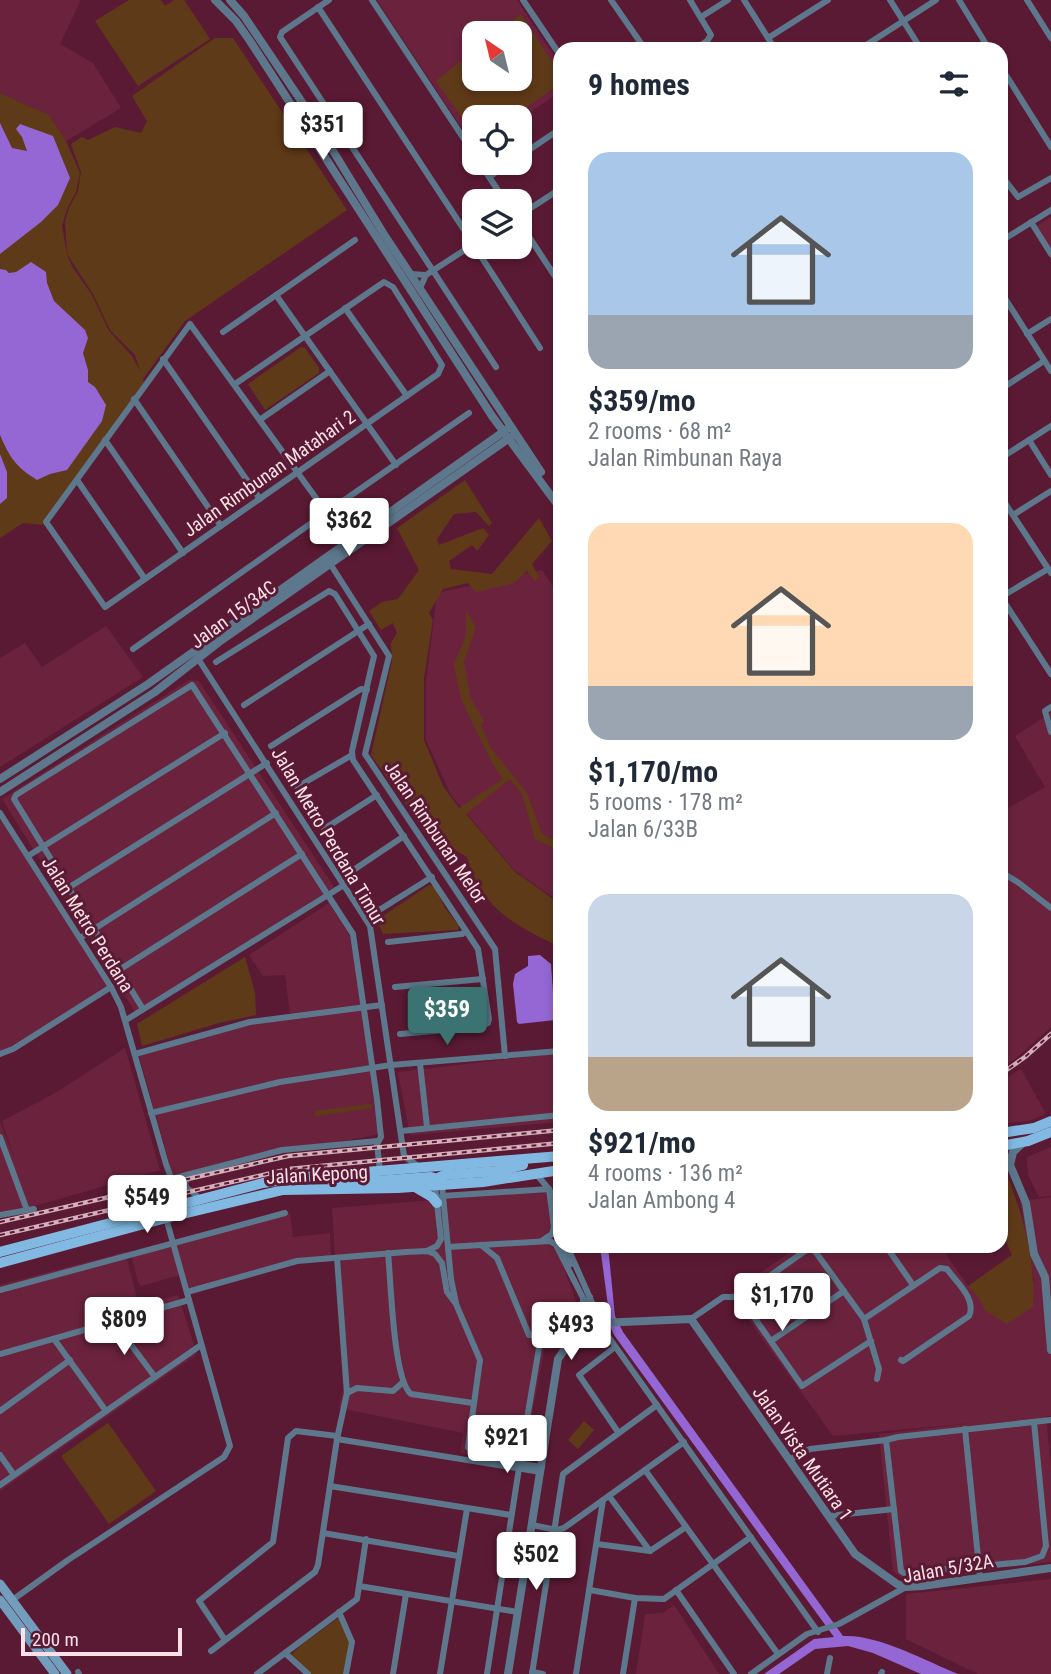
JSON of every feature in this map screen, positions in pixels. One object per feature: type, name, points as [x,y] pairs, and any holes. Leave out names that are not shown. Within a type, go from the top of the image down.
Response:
[{"type":"main road","points":[[1008,1132],[1034,1128],[1051,1121]]},
{"type":"main road","points":[[1008,1147],[1051,1132]]},
{"type":"main road","name":"Jalan Kepong","points":[[0,1263],[176,1211],[216,1195],[293,1178],[553,1157]]},
{"type":"main road","points":[[293,1178],[359,1182],[431,1177],[438,1183],[446,1175],[498,1171],[553,1158]]},
{"type":"main road","name":"Jalan Kepong","points":[[0,1250],[283,1190],[460,1183],[553,1171]]},
{"type":"main road","points":[[414,1186],[440,1199],[448,1187],[460,1183]]},
{"type":"main road","points":[[89,1229],[159,1202],[173,1185],[183,1195],[216,1195]]},
{"type":"main road","points":[[0,1584],[5,1602],[55,1674]]},
{"type":"main road","points":[[5,1602],[67,1674]]},
{"type":"street","points":[[215,0],[254,38],[316,123],[384,236],[420,288],[530,467],[553,498]]},
{"type":"street","points":[[230,0],[492,416],[510,433],[553,491]]},
{"type":"street","points":[[330,0],[282,32],[280,37],[496,367]]},
{"type":"street","points":[[372,0],[462,136]]},
{"type":"street","points":[[523,0],[553,45]]},
{"type":"street","points":[[611,0],[640,42]]},
{"type":"street","points":[[690,0],[711,35],[706,42]]},
{"type":"street","points":[[701,17],[728,0]]},
{"type":"street","points":[[744,0],[771,42]]},
{"type":"street","points":[[768,38],[828,0]]},
{"type":"street","points":[[890,0],[916,42]]},
{"type":"street","points":[[871,42],[936,0]]},
{"type":"street","points":[[959,0],[985,42]]},
{"type":"street","points":[[1037,0],[1028,2],[1051,38]]},
{"type":"street","points":[[318,7],[462,227]]},
{"type":"street","points":[[1008,78],[1051,147]]},
{"type":"street","points":[[532,148],[553,134]]},
{"type":"street","points":[[492,175],[489,177],[497,189]]},
{"type":"street","points":[[1008,186],[1014,196],[1021,197],[1051,178]]},
{"type":"street","points":[[532,207],[553,194]]},
{"type":"street","points":[[1008,237],[1051,209]]},
{"type":"street","points":[[1031,222],[1051,254]]},
{"type":"street","points":[[223,332],[355,240]]},
{"type":"street","points":[[532,241],[553,273]]},
{"type":"street","points":[[420,288],[426,275],[462,252]]},
{"type":"street","points":[[483,259],[540,348]]},
{"type":"street","points":[[410,274],[426,275]]},
{"type":"street","name":"Jalan Rimbunan Matahari 2","points":[[77,480],[46,522],[105,607],[441,370],[441,360],[393,287],[384,282],[345,308]]},
{"type":"street","points":[[276,295],[396,465]]},
{"type":"street","points":[[1008,303],[1051,371]]},
{"type":"street","points":[[235,384],[345,308],[407,396]]},
{"type":"street","points":[[1027,334],[1051,319]]},
{"type":"street","points":[[145,579],[77,480],[188,325],[193,325],[350,545]]},
{"type":"street","points":[[163,359],[260,499]]},
{"type":"street","points":[[1008,384],[1044,360]]},
{"type":"street","points":[[261,419],[330,371]]},
{"type":"street","points":[[134,399],[221,526]]},
{"type":"street","points":[[343,501],[469,413]]},
{"type":"street","points":[[492,416],[496,432],[487,449],[506,450],[530,467]]},
{"type":"street","points":[[1008,454],[1051,426]]},
{"type":"street","name":"Jalan 15/34C","points":[[0,779],[196,655],[510,433]]},
{"type":"street","points":[[105,440],[183,553]]},
{"type":"street","points":[[1029,440],[1051,475]]},
{"type":"street","points":[[1013,515],[1051,491]]},
{"type":"street","points":[[1008,508],[1050,571],[1008,593]]},
{"type":"street","points":[[133,649],[327,512]]},
{"type":"street","name":"Jalan Rimbunan Melor","points":[[328,560],[388,656],[365,754],[495,950],[505,1056]]},
{"type":"street","points":[[216,662],[329,591],[335,594],[374,656],[352,755],[478,949],[488,1023],[480,1027],[400,1034]]},
{"type":"street","points":[[1008,608],[1051,674]]},
{"type":"street","points":[[244,705],[369,624]]},
{"type":"street","name":"Jalan 15/34C","points":[[0,792],[155,692],[196,655]]},
{"type":"street","name":"Jalan Metro Perdana Timur","points":[[196,655],[369,926],[373,936],[403,1151]]},
{"type":"street","points":[[143,1009],[15,803],[16,795],[190,685],[195,686],[355,938],[381,1137],[378,1141],[385,1171],[401,1164],[403,1151]]},
{"type":"street","points":[[271,746],[361,689],[367,690]]},
{"type":"street","points":[[1051,707],[1045,711],[1051,732]]},
{"type":"street","points":[[28,856],[225,733]]},
{"type":"street","points":[[297,787],[352,755]]},
{"type":"street","points":[[68,888],[267,763]]},
{"type":"street","points":[[324,829],[377,795]]},
{"type":"street","name":"Jalan Metro Perdana","points":[[0,813],[111,987],[126,1020],[173,1185],[176,1211],[173,1241],[230,1446],[224,1457],[5,1602]]},
{"type":"street","points":[[80,938],[276,813]]},
{"type":"street","points":[[352,871],[404,836]]},
{"type":"street","points":[[119,970],[302,854]]},
{"type":"street","points":[[1008,876],[1051,908]]},
{"type":"street","points":[[376,912],[432,877]]},
{"type":"street","points":[[126,1020],[344,885]]},
{"type":"street","points":[[447,901],[458,894]]},
{"type":"street","points":[[453,910],[464,903]]},
{"type":"street","points":[[388,942],[462,934],[466,931]]},
{"type":"street","points":[[395,987],[483,979]]},
{"type":"street","points":[[0,1054],[13,1049],[111,987]]},
{"type":"street","points":[[135,1054],[250,1022],[382,1005]]},
{"type":"street","points":[[151,1112],[255,1086],[391,1065],[553,1052]]},
{"type":"street","points":[[420,1063],[427,1128]]},
{"type":"street","points":[[401,1131],[553,1116]]},
{"type":"street","points":[[0,1137],[30,1209],[0,1215]]},
{"type":"street","points":[[173,1185],[194,1173],[282,1150],[378,1141]]},
{"type":"street","points":[[1010,1166],[1016,1149],[1028,1141]]},
{"type":"street","points":[[403,1151],[407,1160],[423,1168]]},
{"type":"street","points":[[1008,1162],[1026,1203],[1034,1254],[1045,1277],[1051,1350]]},
{"type":"street","points":[[194,1173],[187,1177],[185,1182],[188,1190],[197,1196]]},
{"type":"street","points":[[537,1174],[549,1189],[553,1219]]},
{"type":"street","points":[[438,1183],[456,1304]]},
{"type":"street","points":[[440,1199],[549,1189]]},
{"type":"street","points":[[187,1292],[297,1261],[427,1251],[440,1243],[440,1199]]},
{"type":"street","points":[[0,1290],[173,1241],[285,1213]]},
{"type":"street","points":[[543,1240],[553,1230]]},
{"type":"street","points":[[448,1247],[543,1240],[553,1244]]},
{"type":"street","points":[[497,1258],[501,1243]]},
{"type":"street","points":[[480,1244],[497,1258],[529,1335],[546,1335]]},
{"type":"street","points":[[427,1251],[440,1258],[447,1292],[456,1304],[480,1360],[468,1447],[471,1454],[521,1466]]},
{"type":"street","points":[[388,1253],[397,1357],[402,1383],[411,1394],[473,1404]]},
{"type":"street","points":[[560,1253],[583,1298],[584,1303],[578,1313]]},
{"type":"street","points":[[565,1253],[605,1322],[615,1347],[821,1631]]},
{"type":"street","points":[[570,1253],[590,1297]]},
{"type":"street","points":[[508,1674],[558,1359],[567,1346],[605,1322],[691,1319],[723,1297],[740,1297],[802,1253]]},
{"type":"street","points":[[817,1253],[864,1319],[879,1371],[877,1379]]},
{"type":"street","points":[[891,1253],[913,1285]]},
{"type":"street","points":[[211,1651],[315,1572],[318,1565],[337,1437],[347,1393],[337,1258]]},
{"type":"street","points":[[864,1319],[913,1285],[944,1268],[970,1300],[972,1310],[965,1320],[904,1361],[901,1360]]},
{"type":"street","points":[[1041,1269],[1051,1268]]},
{"type":"street","points":[[771,1341],[844,1291]]},
{"type":"street","points":[[487,1674],[537,1354],[546,1335],[578,1313],[590,1297]]},
{"type":"street","points":[[740,1297],[804,1386],[871,1340]]},
{"type":"street","points":[[0,1354],[189,1300]]},
{"type":"street","name":"Jalan Vista Mutiara 1","points":[[691,1319],[855,1554],[897,1584],[906,1587]]},
{"type":"street","points":[[566,1320],[576,1321],[579,1331],[577,1338]]},
{"type":"street","points":[[114,1322],[155,1377]]},
{"type":"street","points":[[54,1339],[106,1411]]},
{"type":"street","points":[[0,1485],[201,1345]]},
{"type":"street","points":[[615,1347],[579,1375],[618,1432]]},
{"type":"street","points":[[0,1410],[70,1360]]},
{"type":"street","points":[[347,1393],[357,1388],[393,1391],[402,1383]]},
{"type":"street","points":[[543,1674],[532,1673],[563,1474],[657,1405]]},
{"type":"street","points":[[789,1460],[810,1449],[1051,1420]]},
{"type":"street","points":[[886,1440],[901,1571],[905,1573],[1026,1562],[1042,1556],[1046,1546],[1034,1422]]},
{"type":"street","points":[[965,1429],[980,1577]]},
{"type":"street","points":[[225,1640],[199,1601],[273,1542],[288,1438],[296,1431],[541,1469]]},
{"type":"street","points":[[532,1525],[564,1528],[684,1442]]},
{"type":"street","points":[[458,1458],[468,1447]]},
{"type":"street","points":[[0,1455],[14,1475]]},
{"type":"street","points":[[645,1470],[778,1654]]},
{"type":"street","points":[[330,1486],[511,1515]]},
{"type":"street","points":[[576,1674],[606,1498]]},
{"type":"street","points":[[606,1498],[650,1551]]},
{"type":"street","points":[[440,1674],[467,1509]]},
{"type":"street","points":[[828,1516],[894,1509]]},
{"type":"street","points":[[597,1544],[650,1551],[686,1527]]},
{"type":"street","points":[[323,1532],[458,1556]]},
{"type":"street","points":[[590,1590],[635,1598],[664,1599],[751,1537]]},
{"type":"street","points":[[257,1674],[357,1599],[366,1539]]},
{"type":"street","name":"Jalan 5/32A","points":[[751,1674],[807,1634],[839,1624],[906,1587],[1051,1568]]},
{"type":"street","points":[[359,1586],[518,1612]]},
{"type":"street","points":[[676,1590],[734,1674]]},
{"type":"street","points":[[393,1674],[406,1594]]},
{"type":"street","points":[[623,1674],[635,1598]]},
{"type":"street","points":[[339,1612],[352,1642],[346,1674]]},
{"type":"street","points":[[285,1653],[307,1674]]},
{"type":"street","points":[[827,1674],[830,1658]]},
{"type":"shaded area","points":[[0,0],[81,0],[60,44],[93,63],[121,108],[66,141],[49,115],[0,93]]},
{"type":"shaded area","points":[[129,0],[161,0],[165,6],[174,0],[184,0],[210,39],[138,86],[95,21]]},
{"type":"shaded area","points":[[377,0],[517,0],[531,21],[462,21],[462,91],[532,91],[532,23],[553,54],[553,97],[532,111],[532,105],[462,105],[462,129]]},
{"type":"shaded area","points":[[521,14],[526,21],[512,21]]},
{"type":"shaded area","points":[[532,31],[553,63],[553,89],[529,105],[462,105],[462,118],[436,81],[462,60],[462,91],[532,91]]},
{"type":"shaded area","points":[[215,38],[233,38],[347,210],[185,321],[42,525],[23,523],[0,538],[0,93],[49,115],[66,141],[80,173],[76,192],[62,225],[67,255],[92,295],[109,331],[132,356],[140,371],[135,355],[110,330],[93,294],[67,254],[65,222],[78,191],[81,172],[71,144],[82,137],[88,140],[115,127],[141,133],[147,121],[132,96]]},
{"type":"shaded area","points":[[0,123],[12,148],[27,151],[16,129],[20,124],[53,136],[70,178],[58,205],[0,254]]},
{"type":"shaded area","points":[[1051,217],[1051,249],[1036,226]]},
{"type":"shaded area","points":[[31,262],[46,272],[54,301],[85,330],[88,338],[83,353],[88,382],[95,387],[106,405],[102,421],[67,470],[37,480],[14,461],[0,435],[0,269],[9,273],[16,272]]},
{"type":"shaded area","points":[[301,347],[305,348],[319,368],[319,373],[265,410],[248,384]]},
{"type":"shaded area","points":[[0,454],[7,472],[7,498],[0,504]]},
{"type":"shaded area","points":[[465,480],[492,523],[489,526],[476,512],[454,514],[437,539],[439,545],[483,528],[489,535],[477,551],[472,545],[449,561],[451,569],[492,574],[539,518],[552,541],[532,564],[539,577],[535,581],[527,571],[514,583],[476,592],[468,583],[443,589],[429,613],[433,620],[424,678],[424,740],[443,786],[459,808],[503,779],[492,763],[461,699],[454,664],[466,636],[466,610],[476,628],[464,661],[470,697],[484,721],[481,725],[490,747],[527,793],[542,834],[553,837],[553,848],[535,839],[522,794],[510,779],[466,814],[515,872],[553,899],[553,944],[514,923],[491,903],[473,875],[467,857],[450,847],[429,818],[419,823],[371,755],[392,661],[391,643],[397,633],[393,623],[381,630],[369,611],[382,602],[398,599],[419,570],[397,528]]},
{"type":"shaded area","points":[[542,570],[553,586],[553,897],[515,871],[451,795],[426,740],[426,683],[437,593]]},
{"type":"shaded area","points":[[106,626],[143,677],[0,767],[0,658],[25,643],[42,667]]},
{"type":"shaded area","points":[[189,680],[199,681],[334,887],[135,1012],[2,799]]},
{"type":"shaded area","points":[[1051,713],[1051,1027],[1008,1064],[1008,808],[1045,787],[1015,736]]},
{"type":"shaded area","points":[[0,817],[108,986],[0,1052]]},
{"type":"shaded area","points":[[429,885],[435,887],[445,908],[459,926],[458,930],[383,934],[377,920]]},
{"type":"shaded area","points":[[329,903],[353,941],[379,1134],[174,1180],[139,1056],[290,1014],[285,975],[263,976],[249,955]]},
{"type":"shaded area","points":[[540,955],[551,964],[553,1020],[517,1022],[513,984],[515,974],[528,966],[528,956]]},
{"type":"shaded area","points":[[245,957],[255,993],[256,1015],[142,1046],[137,1024]]},
{"type":"shaded area","points":[[125,1048],[160,1170],[0,1216],[0,1122],[15,1160],[2,1121],[55,1093]]},
{"type":"shaded area","points":[[553,1054],[553,1123],[410,1135],[398,1072]]},
{"type":"shaded area","points":[[1021,1069],[1046,1114],[1029,1121],[1008,1123],[1008,1077]]},
{"type":"shaded area","points":[[371,1104],[372,1108],[315,1116],[315,1111]]},
{"type":"shaded area","points":[[1051,1147],[1051,1196],[1039,1197],[1028,1175],[1027,1157]]},
{"type":"shaded area","points":[[1008,1178],[1026,1232],[1032,1270],[1033,1307],[1007,1324],[985,1310],[968,1286],[1012,1255],[1008,1246]]},
{"type":"shaded area","points":[[548,1191],[553,1253],[558,1253],[581,1315],[546,1341],[523,1462],[460,1453],[463,1433],[339,1408],[343,1389],[332,1208]]},
{"type":"shaded area","points":[[1051,1197],[1051,1416],[1046,1417],[1051,1467],[1051,1562],[902,1578],[893,1571],[879,1434],[972,1423],[833,1436],[730,1294],[789,1253],[945,1253],[980,1298],[985,1310],[1034,1281],[1020,1201]]},
{"type":"shaded area","points":[[290,1213],[293,1237],[330,1233],[331,1257],[297,1260],[188,1290],[183,1274],[141,1286],[139,1284],[131,1256]]},
{"type":"shaded area","points":[[125,1252],[139,1305],[178,1295],[197,1354],[0,1491],[0,1285]]},
{"type":"shaded area","points":[[601,1253],[609,1253],[615,1316],[623,1332],[843,1636],[871,1639],[958,1674],[921,1674],[873,1653],[848,1646],[815,1649],[779,1674],[764,1674],[814,1639],[834,1637],[611,1328]]},
{"type":"shaded area","points":[[584,1421],[594,1430],[578,1449],[568,1440]]},
{"type":"shaded area","points":[[108,1423],[156,1491],[109,1524],[61,1456]]},
{"type":"shaded area","points":[[1051,1579],[1051,1674],[978,1674],[906,1639],[906,1594]]},
{"type":"shaded area","points":[[674,1605],[719,1674],[636,1674],[645,1614],[663,1613]]},
{"type":"shaded area","points":[[341,1616],[352,1642],[346,1674],[308,1674],[289,1657]]},
{"type":"railway","points":[[1008,1069],[1051,1034]]},
{"type":"railway","points":[[0,1222],[288,1156],[553,1131]]},
{"type":"railway","points":[[0,1235],[289,1169],[553,1144]]}]
